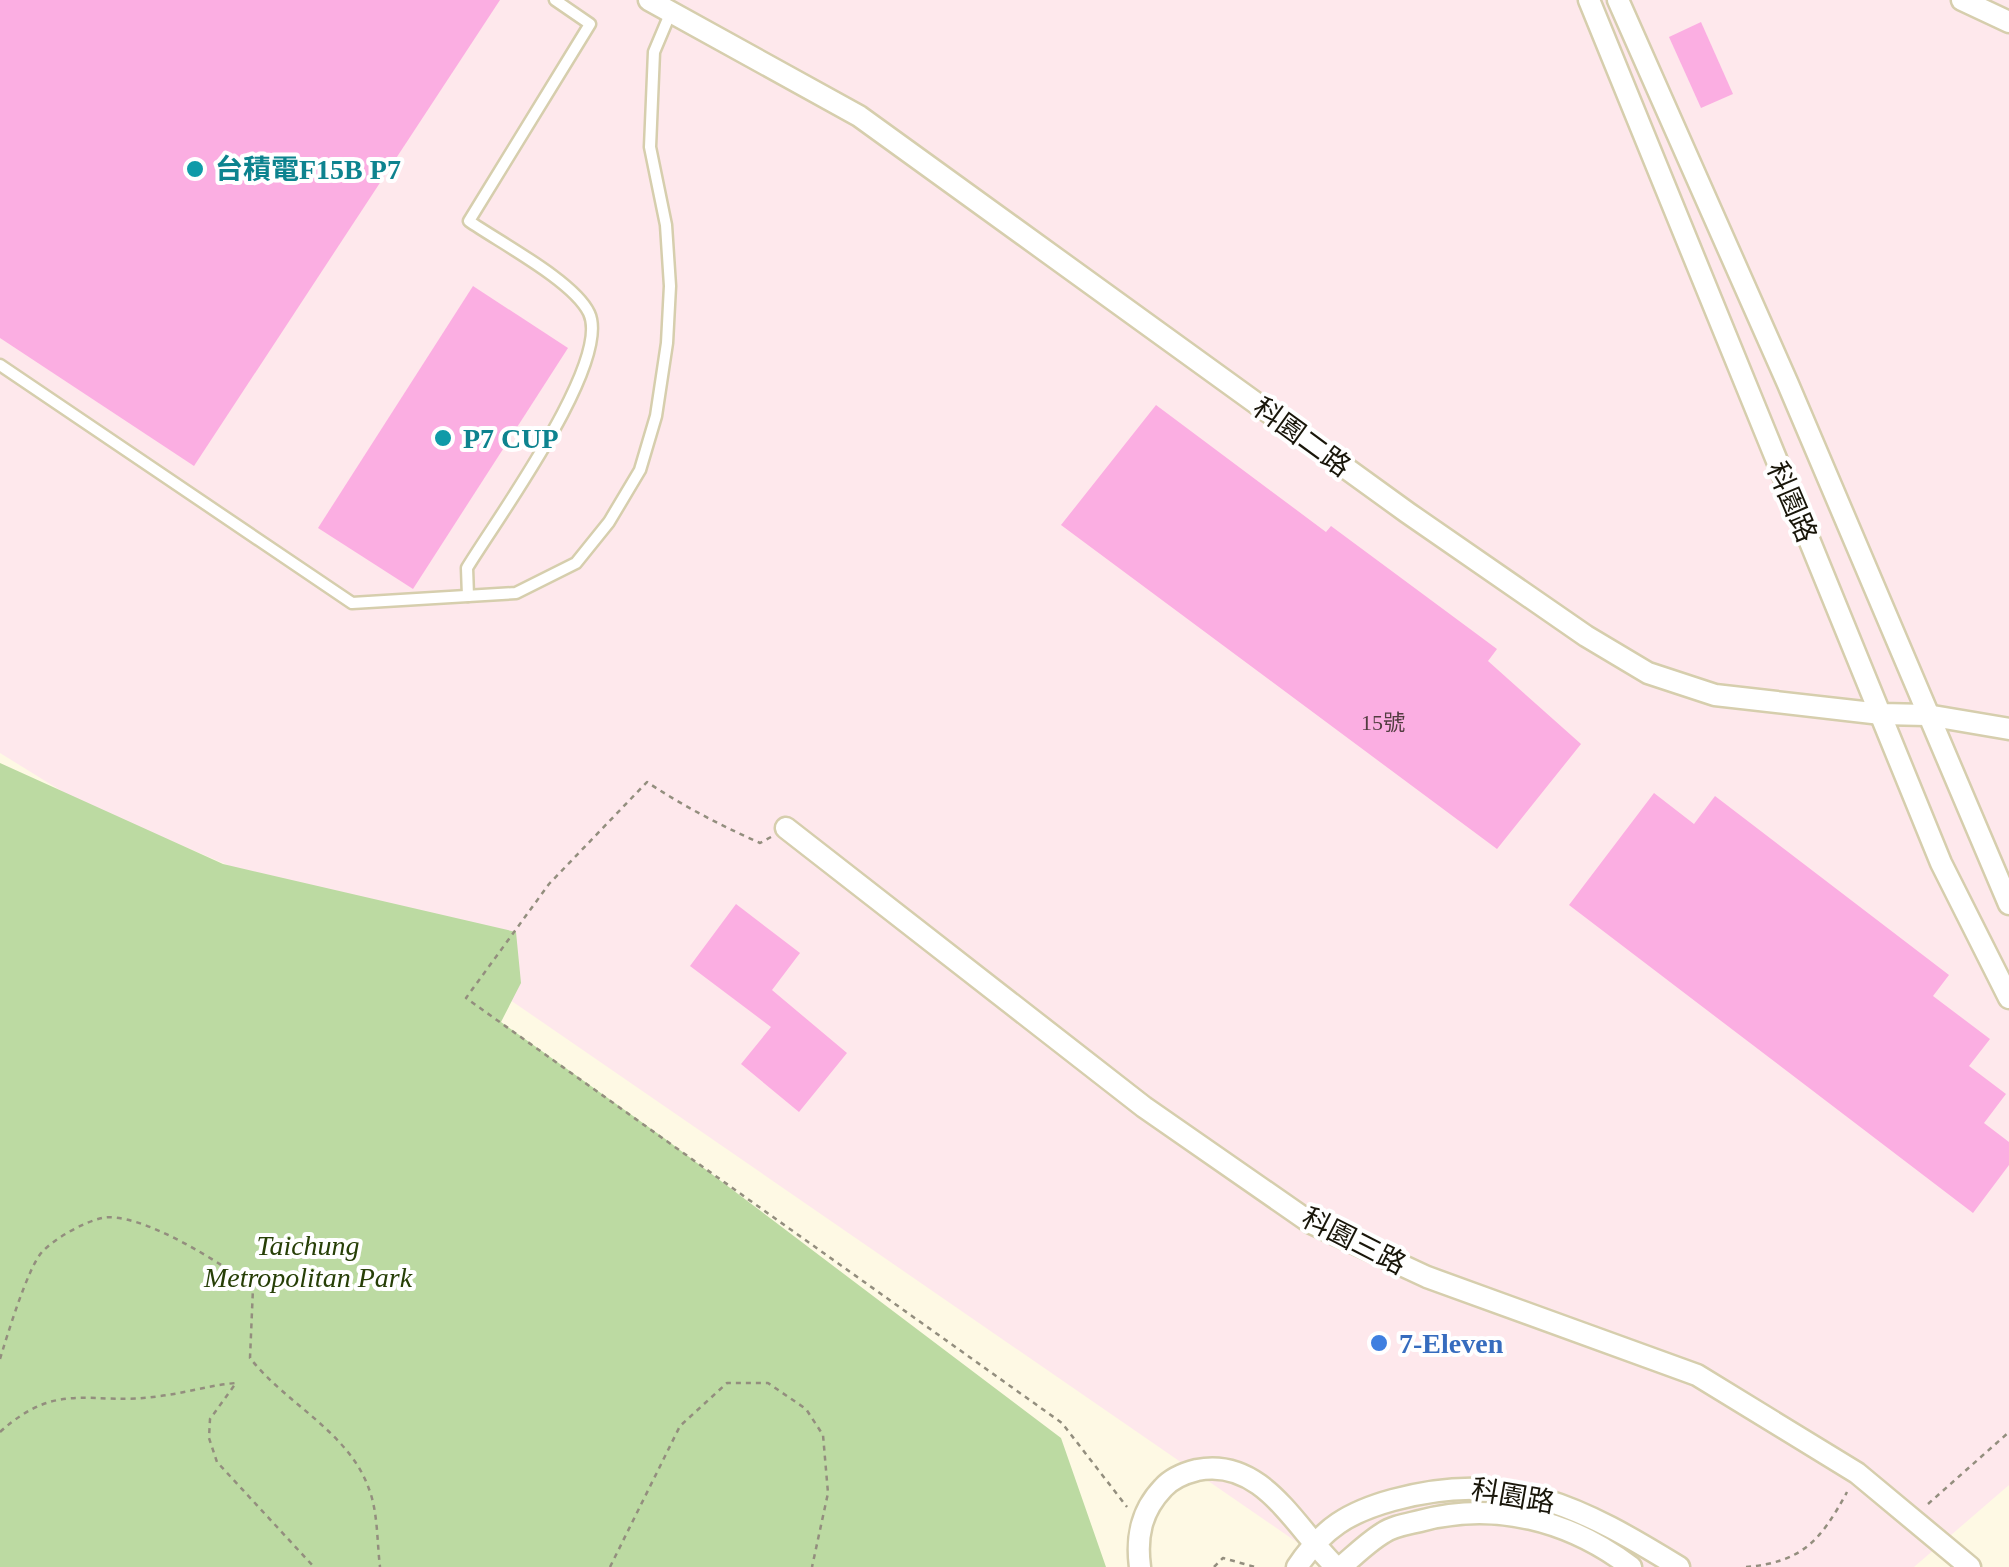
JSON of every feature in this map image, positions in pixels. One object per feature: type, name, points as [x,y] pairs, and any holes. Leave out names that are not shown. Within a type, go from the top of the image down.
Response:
[{"type":"street","name":"科園二路","points":[[649,0],[859,116],[1408,513],[1586,636],[1648,673],[1714,695],[1882,714],[1927,715],[2009,729]]},
{"type":"street","name":"科園路","points":[[1590,0],[1734,364],[1942,863],[2009,998]]},
{"type":"street","name":"科園路","points":[[1618,0],[1788,384],[2009,904]]},
{"type":"street","points":[[1962,0],[2009,22]]},
{"type":"street","name":"科園三路","points":[[786,828],[1144,1107],[1310,1223],[1427,1277],[1697,1376],[1858,1473],[1970,1567]]},
{"type":"street","points":[[1140,1567],[1140,1524],[1164,1486],[1186,1472],[1215,1466],[1266,1487],[1313,1545],[1339,1567]]},
{"type":"street","name":"科園路","points":[[1297,1567],[1328,1526],[1353,1512],[1428,1490],[1468,1486],[1568,1506],[1679,1567]]},
{"type":"street","name":"科園路","points":[[1339,1567],[1386,1530],[1469,1511],[1527,1517],[1580,1535],[1597,1541],[1631,1567]]},
{"type":"lane","points":[[468,596],[466,568],[578,386],[594,334],[589,313],[576,294],[468,221],[590,24],[555,0]]},
{"type":"lane","points":[[0,365],[352,603],[516,593],[576,563],[610,522],[640,470],[656,416],[668,344],[666,224],[650,147],[654,52],[670,14]]},
{"type":"path","points":[[786,828],[760,842],[683,806],[647,782],[550,884],[466,998],[1062,1423],[1140,1524]]},
{"type":"path","points":[[0,1359],[41,1252],[79,1227],[106,1216],[146,1227],[220,1260],[253,1288],[250,1358],[273,1387],[340,1441],[370,1490],[380,1567]]},
{"type":"path","points":[[610,1567],[680,1426],[726,1383],[768,1382],[806,1409],[824,1435],[828,1492],[812,1567]]},
{"type":"path","points":[[0,1432],[26,1408],[54,1398],[158,1397],[236,1383],[210,1419],[208,1438],[216,1462],[314,1567]]},
{"type":"path","points":[[1914,1517],[2009,1432]]},
{"type":"path","points":[[1746,1567],[1776,1564],[1823,1534],[1858,1473]]},
{"type":"path","points":[[1214,1567],[1222,1558],[1256,1567]]},
{"type":"shaded area","points":[[0,0],[2009,0],[2009,1485],[1914,1567],[1333,1567],[503,995],[372,927],[76,800],[0,753]]},
{"type":"green space","name":"Taichung Metropolitan Park","points":[[0,763],[223,864],[516,932],[521,983],[501,1022],[664,1138],[1061,1438],[1106,1567],[0,1567]]},
{"type":"building","name":"台積電F15B P7","points":[[0,0],[500,0],[194,466],[0,338]]},
{"type":"building","points":[[1701,22],[1733,94],[1701,108],[1669,37]]},
{"type":"building","name":"P7 CUP","points":[[473,286],[568,348],[413,589],[318,528]]},
{"type":"building","points":[[1156,405],[1326,532],[1331,526],[1497,649],[1488,661],[1581,744],[1497,849],[1061,525]]},
{"type":"building","points":[[1654,793],[1694,824],[1715,796],[1949,975],[1933,996],[1990,1039],[1969,1066],[2006,1094],[1984,1123],[2009,1142],[2009,1165],[1973,1213],[1569,905]]},
{"type":"building","points":[[736,904],[800,953],[772,990],[847,1053],[799,1112],[741,1064],[771,1027],[690,966]]},
{"type":"place","name":"台積電F15B P7","points":[[195,169]]},
{"type":"place","name":"P7 CUP","points":[[443,438]]},
{"type":"place","name":"7-Eleven","points":[[1379,1343]]}]
